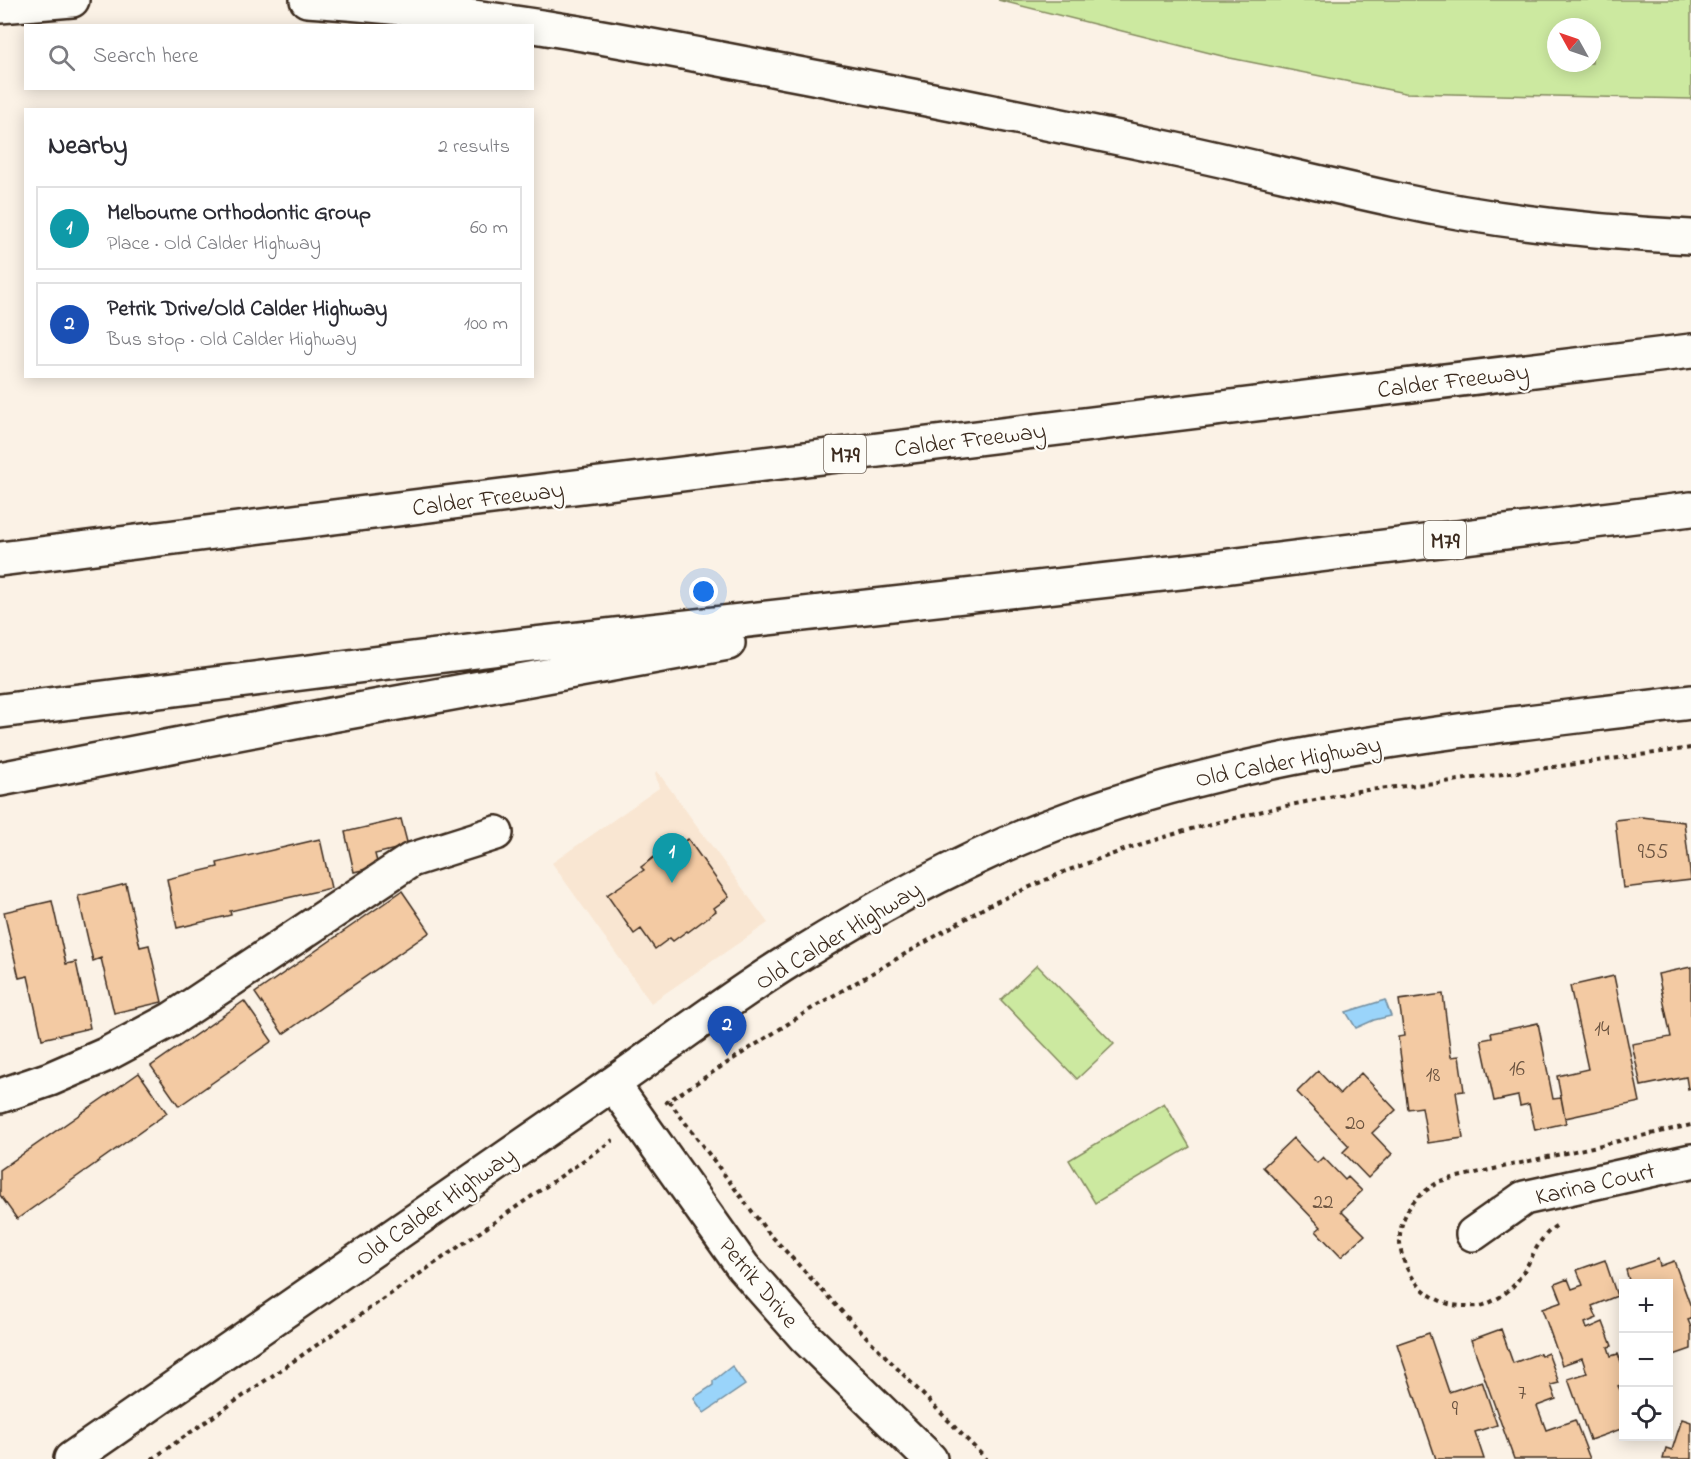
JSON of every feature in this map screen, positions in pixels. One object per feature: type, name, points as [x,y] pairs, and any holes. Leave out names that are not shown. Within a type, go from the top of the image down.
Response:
[{"type":"main road","points":[[0,6],[72,0]]},
{"type":"main road","points":[[307,0],[415,9],[519,24]]},
{"type":"main road","points":[[534,26],[1058,124],[1410,202],[1528,221],[1650,235],[1691,237]]},
{"type":"main road","name":"Calder Freeway","points":[[0,559],[1691,351]]},
{"type":"main road","name":"M79","points":[[0,711],[524,645],[1198,570],[1691,509]]},
{"type":"main road","points":[[0,779],[331,715],[775,634],[1198,570]]},
{"type":"main road","name":"Old Calder Highway","points":[[71,1459],[792,959],[947,873],[1003,846],[1067,819],[1130,798],[1192,780],[1303,754],[1366,743],[1691,702]]},
{"type":"main road","points":[[0,1096],[50,1079],[105,1055],[172,1019],[411,860],[496,833]]},
{"type":"main road","name":"Petrik Drive","points":[[613,1084],[743,1267],[805,1337],[930,1459]]},
{"type":"main road","name":"Karina Court","points":[[1473,1234],[1524,1198],[1691,1161]]},
{"type":"path","points":[[152,1459],[669,1100],[814,1007],[989,905],[1065,871],[1135,846],[1267,810],[1358,791],[1445,782],[1691,748]]},
{"type":"path","points":[[669,1100],[766,1230],[847,1317],[986,1459]]},
{"type":"shaded area","points":[[657,771],[768,923],[651,1003],[552,863],[659,788],[655,773]]},
{"type":"green space","points":[[998,0],[1691,0],[1691,99],[1405,93],[1230,58]]},
{"type":"green space","points":[[1037,965],[1114,1044],[1077,1079],[1001,1000]]},
{"type":"green space","points":[[1164,1103],[1190,1147],[1095,1203],[1069,1160]]},
{"type":"water","points":[[1385,1000],[1391,1016],[1356,1028],[1346,1012]]},
{"type":"water","points":[[732,1366],[745,1385],[704,1413],[694,1399],[695,1397],[713,1385],[713,1381]]},
{"type":"building","points":[[1642,817],[1684,822],[1691,880],[1623,888],[1615,820]]},
{"type":"building","points":[[401,819],[408,846],[375,854],[378,866],[354,872],[345,832]]},
{"type":"building","points":[[320,839],[331,888],[230,911],[231,915],[177,928],[167,879],[218,867],[217,863]]},
{"type":"building","points":[[688,839],[729,897],[714,908],[716,911],[688,932],[673,941],[670,938],[655,949],[641,929],[634,934],[607,895],[644,870],[641,867],[657,855],[659,859]]},
{"type":"building","points":[[126,884],[140,947],[149,945],[162,1002],[114,1013],[101,958],[93,961],[78,896]]},
{"type":"building","points":[[402,891],[430,932],[283,1034],[255,993]]},
{"type":"building","points":[[52,901],[66,964],[76,962],[90,1028],[42,1039],[28,976],[19,978],[4,912]]},
{"type":"building","points":[[1691,967],[1691,1088],[1688,1089],[1686,1077],[1641,1086],[1632,1044],[1671,1037],[1658,974]]},
{"type":"building","points":[[1614,976],[1640,1102],[1565,1118],[1557,1076],[1588,1069],[1570,986]]},
{"type":"building","points":[[1443,994],[1451,1057],[1459,1056],[1464,1091],[1456,1092],[1463,1138],[1428,1143],[1422,1107],[1408,1109],[1398,1037],[1404,1036],[1399,1000]]},
{"type":"building","points":[[244,1001],[272,1041],[179,1106],[151,1066]]},
{"type":"building","points":[[1538,1023],[1553,1099],[1561,1098],[1566,1123],[1535,1130],[1529,1104],[1520,1106],[1518,1096],[1494,1101],[1481,1040],[1492,1038],[1491,1033]]},
{"type":"building","points":[[1318,1071],[1340,1094],[1361,1073],[1396,1110],[1372,1133],[1392,1154],[1368,1178],[1343,1152],[1349,1146],[1297,1092]]},
{"type":"building","points":[[139,1073],[167,1113],[17,1219],[0,1195],[0,1170]]},
{"type":"building","points":[[1293,1138],[1317,1163],[1323,1157],[1345,1180],[1348,1177],[1362,1191],[1341,1211],[1365,1235],[1341,1257],[1316,1231],[1321,1227],[1263,1167]]},
{"type":"building","points":[[1658,1259],[1660,1266],[1674,1261],[1691,1307],[1691,1319],[1688,1320],[1691,1327],[1691,1349],[1673,1355],[1673,1279],[1629,1279],[1626,1270]]},
{"type":"building","points":[[1605,1260],[1617,1296],[1592,1306],[1597,1318],[1585,1323],[1587,1329],[1603,1322],[1612,1346],[1608,1347],[1611,1356],[1618,1354],[1619,1356],[1619,1430],[1590,1440],[1568,1379],[1587,1373],[1582,1358],[1562,1365],[1542,1309],[1562,1302],[1555,1284],[1568,1279],[1572,1289],[1583,1285],[1577,1270]]},
{"type":"building","points":[[1501,1329],[1513,1363],[1540,1353],[1541,1356],[1548,1353],[1559,1383],[1551,1385],[1556,1399],[1537,1406],[1546,1430],[1575,1420],[1590,1459],[1514,1459],[1471,1340]]},
{"type":"building","points":[[1429,1333],[1449,1392],[1482,1381],[1497,1425],[1475,1432],[1484,1459],[1436,1459],[1397,1344]]},
{"type":"building","points":[[1682,1419],[1691,1422],[1691,1459],[1663,1459],[1666,1448],[1672,1450]]},
{"type":"place","name":"Melbourne Orthodontic Group","points":[[672,883]]},
{"type":"place","name":"Petrik Drive/Old Calder Highway","points":[[727,1056]]}]
